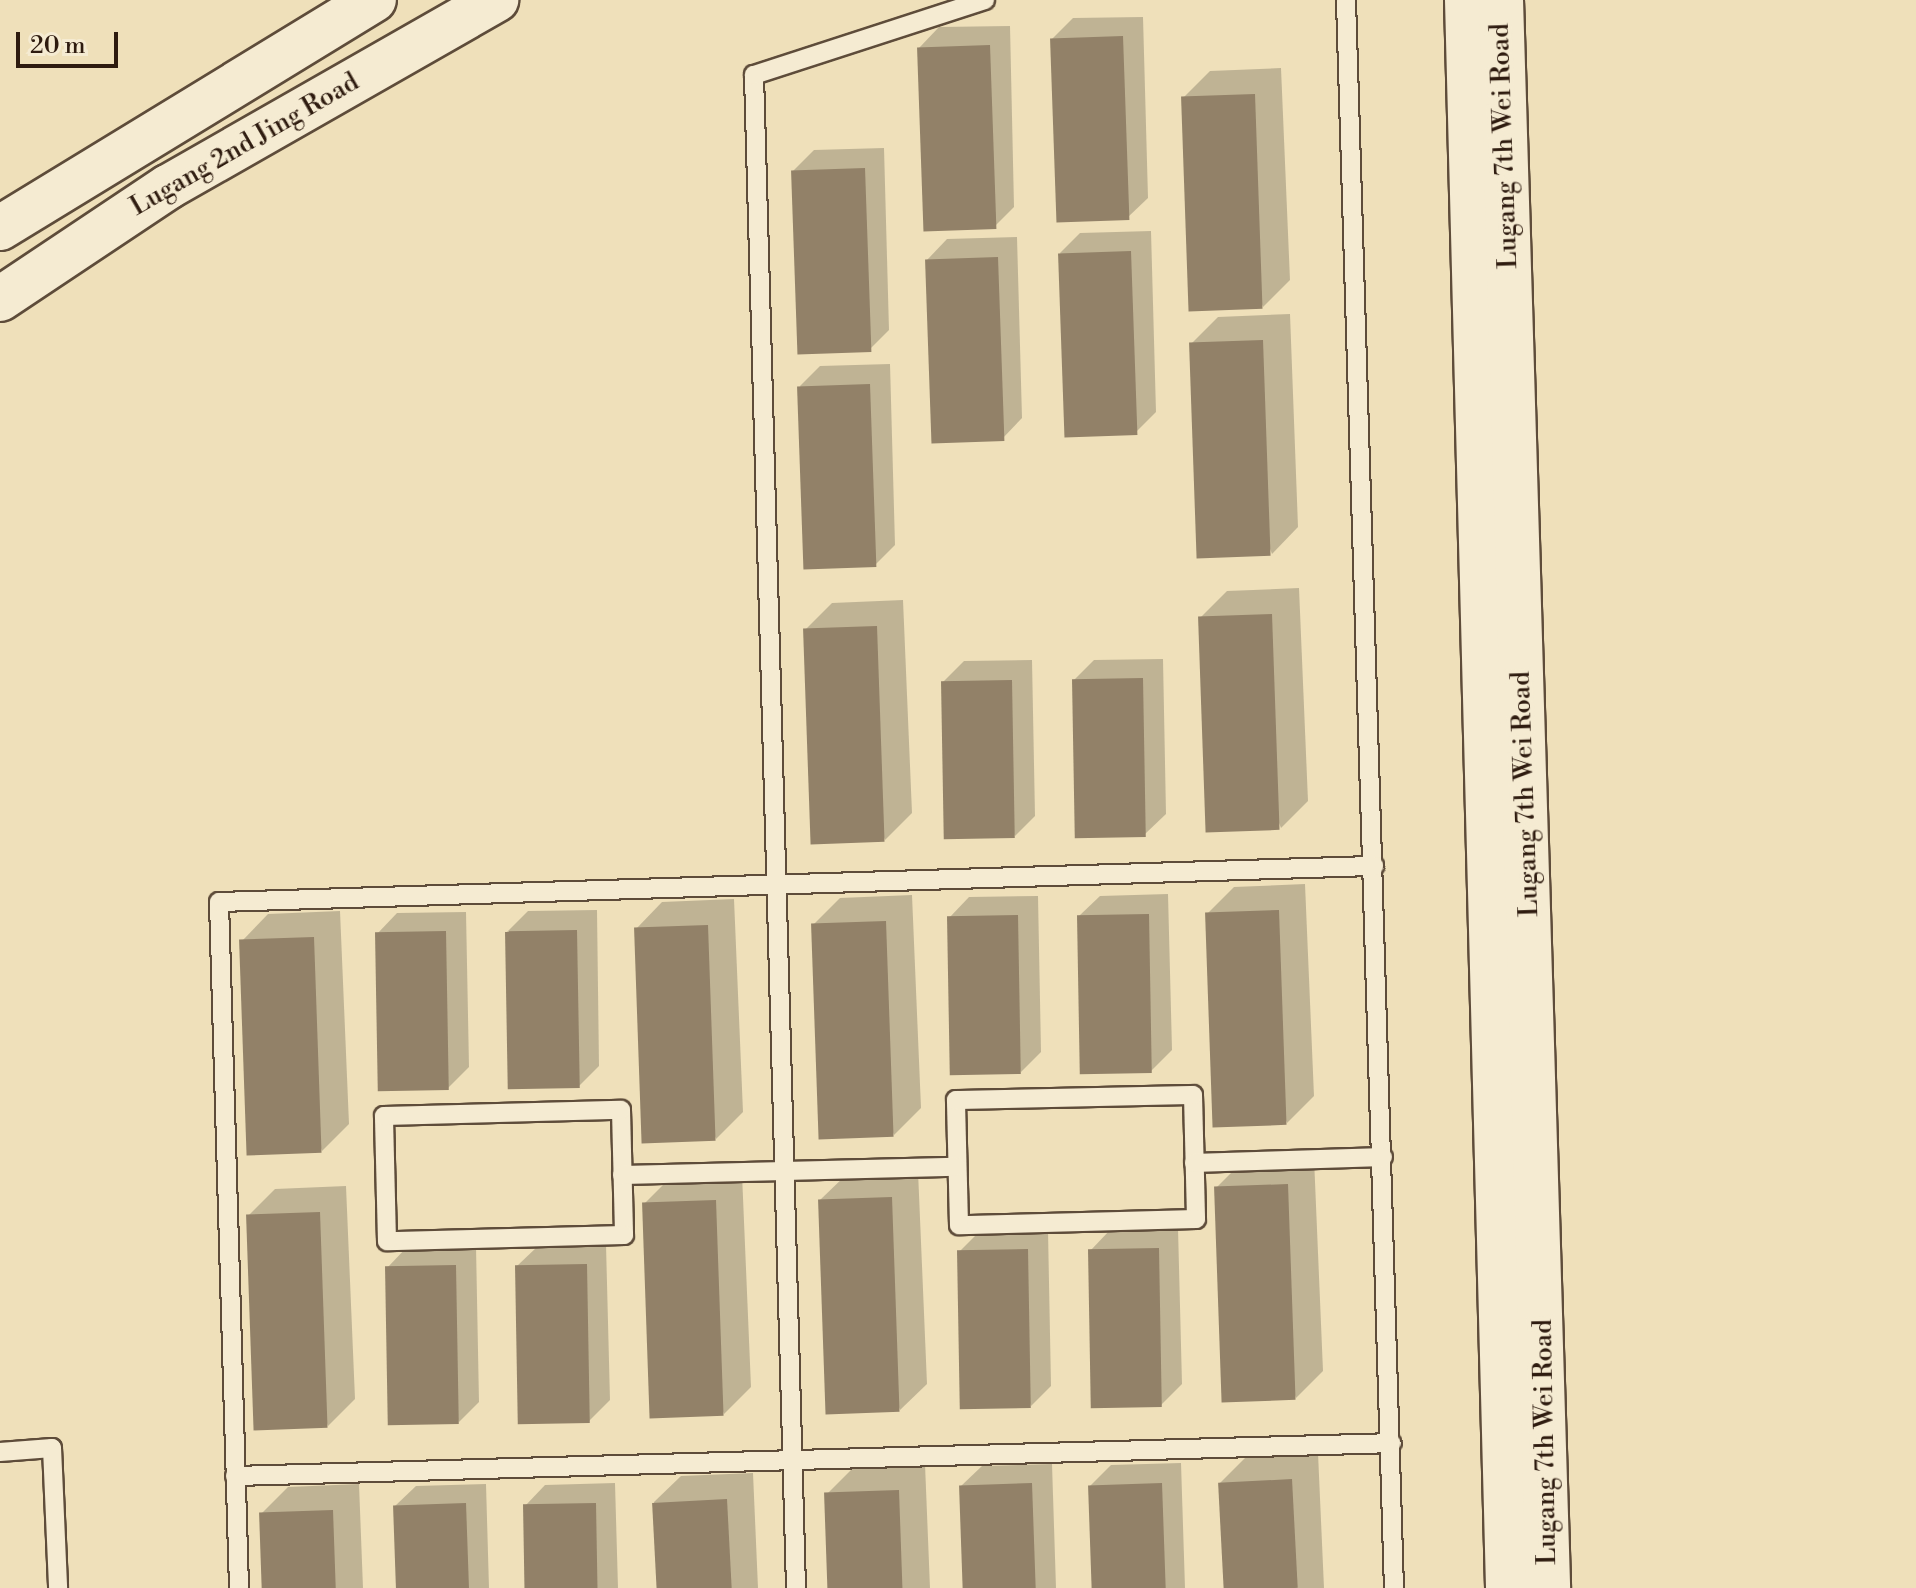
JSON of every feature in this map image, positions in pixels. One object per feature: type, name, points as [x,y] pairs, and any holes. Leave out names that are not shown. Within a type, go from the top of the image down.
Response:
[{"type":"street","name":"Lugang 2nd Jing Road","points":[[0,228],[374,0]]},
{"type":"street","name":"Lugang 2nd Jing Road","points":[[0,299],[168,187],[496,0]]},
{"type":"street","name":"Lugang 7th Wei Road","points":[[1467,0],[1508,1588]]},
{"type":"street","name":"Lugang 7th Wei Road","points":[[1501,0],[1548,1588]]},
{"type":"lane","points":[[796,1588],[754,75],[985,0]]},
{"type":"lane","points":[[1346,0],[1394,1588]]},
{"type":"lane","points":[[239,1588],[219,902],[1374,866]]},
{"type":"lane","points":[[1193,1095],[1196,1219],[959,1225],[957,1167],[956,1100],[1193,1095]]},
{"type":"lane","points":[[621,1110],[622,1175],[624,1235],[387,1241],[384,1116],[621,1110]]},
{"type":"lane","points":[[1194,1163],[1383,1157]]},
{"type":"lane","points":[[622,1175],[957,1167]]},
{"type":"lane","points":[[235,1476],[1392,1443]]},
{"type":"lane","points":[[0,1452],[52,1448],[58,1588]]},
{"type":"building","points":[[1123,36],[1129,220],[1056,222],[1050,39]]},
{"type":"building","points":[[990,45],[996,229],[923,231],[917,48]]},
{"type":"building","points":[[1255,94],[1263,309],[1189,311],[1181,97]]},
{"type":"building","points":[[865,168],[871,352],[797,354],[791,171]]},
{"type":"building","points":[[1131,251],[1137,435],[1064,437],[1058,254]]},
{"type":"building","points":[[998,257],[1004,441],[931,443],[925,260]]},
{"type":"building","points":[[1263,340],[1271,556],[1197,558],[1189,343]]},
{"type":"building","points":[[870,384],[876,567],[803,569],[797,387]]},
{"type":"building","points":[[1272,614],[1280,830],[1206,832],[1198,617]]},
{"type":"building","points":[[877,626],[885,842],[811,844],[803,629]]},
{"type":"building","points":[[1143,678],[1146,837],[1075,838],[1072,679]]},
{"type":"building","points":[[1012,680],[1015,838],[944,839],[941,681]]},
{"type":"building","points":[[1279,910],[1287,1125],[1213,1127],[1205,913]]},
{"type":"building","points":[[1149,914],[1152,1073],[1080,1074],[1077,915]]},
{"type":"building","points":[[1018,915],[1021,1074],[950,1075],[947,916]]},
{"type":"building","points":[[886,921],[894,1137],[819,1139],[811,924]]},
{"type":"building","points":[[708,925],[716,1141],[642,1143],[634,928]]},
{"type":"building","points":[[577,930],[580,1088],[508,1089],[505,931]]},
{"type":"building","points":[[446,931],[449,1090],[378,1091],[375,932]]},
{"type":"building","points":[[314,937],[322,1153],[247,1155],[239,940]]},
{"type":"building","points":[[1288,1184],[1296,1400],[1222,1402],[1214,1187]]},
{"type":"building","points":[[892,1197],[900,1412],[826,1414],[818,1200]]},
{"type":"building","points":[[716,1200],[724,1416],[650,1418],[642,1203]]},
{"type":"building","points":[[320,1212],[328,1428],[254,1430],[246,1215]]},
{"type":"building","points":[[1159,1248],[1162,1407],[1091,1408],[1088,1249]]},
{"type":"building","points":[[1028,1249],[1031,1408],[960,1409],[957,1250]]},
{"type":"building","points":[[587,1264],[590,1423],[518,1424],[515,1265]]},
{"type":"building","points":[[456,1265],[459,1424],[388,1425],[385,1266]]},
{"type":"building","points":[[1292,1479],[1298,1588],[1224,1588],[1218,1483]]},
{"type":"building","points":[[1032,1483],[1036,1588],[963,1588],[959,1486]]},
{"type":"building","points":[[1162,1483],[1166,1588],[1092,1588],[1088,1486]]},
{"type":"building","points":[[899,1490],[902,1588],[827,1588],[824,1493]]},
{"type":"building","points":[[727,1499],[732,1588],[657,1588],[652,1503]]},
{"type":"building","points":[[466,1503],[469,1588],[396,1588],[393,1506]]},
{"type":"building","points":[[596,1503],[597,1588],[524,1588],[523,1504]]},
{"type":"building","points":[[333,1510],[336,1588],[262,1588],[259,1513]]}]
